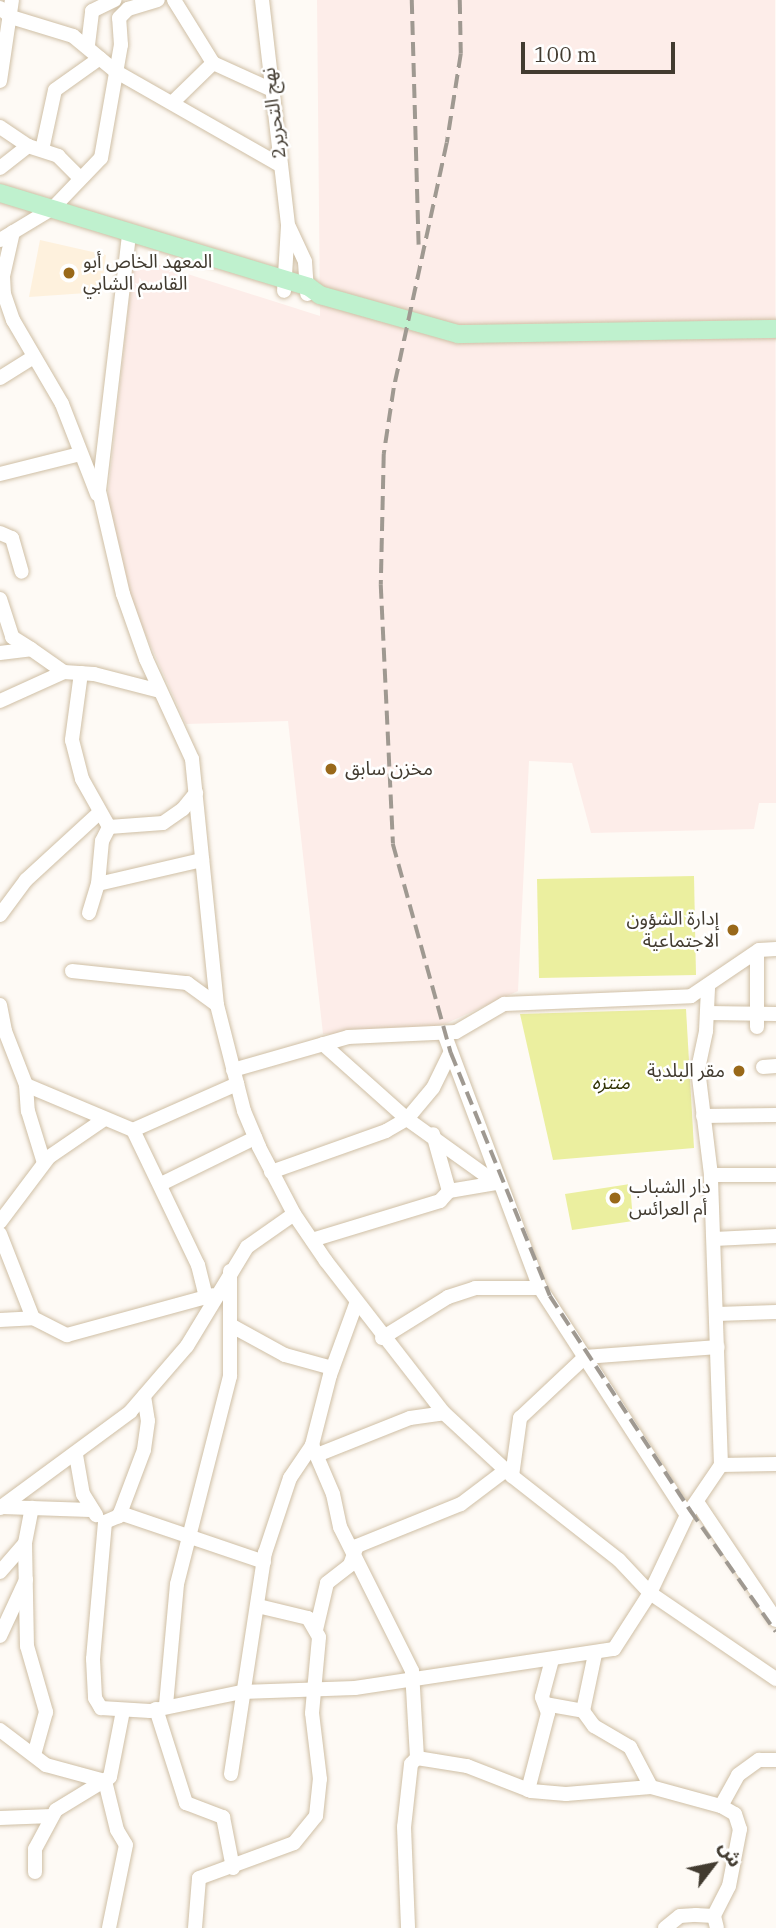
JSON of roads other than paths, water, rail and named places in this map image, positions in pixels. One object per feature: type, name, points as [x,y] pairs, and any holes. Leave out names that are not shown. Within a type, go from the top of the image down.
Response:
[{"type":"main road","points":[[0,192],[128,241],[458,334],[776,329]]},
{"type":"main road","points":[[0,204],[48,212]]},
{"type":"street","points":[[0,81],[5,13],[12,0]]},
{"type":"street","points":[[88,45],[92,11],[115,0],[121,45],[101,158],[79,177],[48,212],[7,236],[1,276],[13,320],[62,404],[101,501],[123,594],[160,691],[192,759],[217,1005],[235,1077],[255,1138],[294,1214],[356,1304],[444,1412],[509,1473],[584,1530],[650,1592],[776,1679]]},
{"type":"street","points":[[119,18],[128,9],[158,0]]},
{"type":"street","points":[[174,0],[213,63],[270,89]]},
{"type":"street","name":"نهج التحرير2","points":[[262,0],[270,89],[288,226],[285,286]]},
{"type":"street","points":[[5,13],[88,45],[115,71],[280,165]]},
{"type":"street","points":[[0,168],[35,148],[55,90],[100,58]]},
{"type":"street","points":[[173,102],[213,63]]},
{"type":"street","points":[[0,127],[71,166],[79,177]]},
{"type":"street","name":"نهج التحرير2","points":[[288,226],[305,262],[313,293]]},
{"type":"street","points":[[101,501],[102,446],[128,241]]},
{"type":"street","points":[[0,378],[34,358]]},
{"type":"street","points":[[0,474],[80,454]]},
{"type":"street","points":[[0,533],[12,538],[22,572]]},
{"type":"street","points":[[0,599],[12,637],[64,672]]},
{"type":"street","points":[[0,653],[31,649]]},
{"type":"street","points":[[0,701],[64,672],[81,673],[160,691]]},
{"type":"street","points":[[81,673],[72,740],[82,779],[108,828],[102,841],[98,884],[89,913]]},
{"type":"street","points":[[108,828],[163,823],[183,809],[196,793]]},
{"type":"street","points":[[0,915],[26,880],[100,811]]},
{"type":"street","points":[[98,884],[202,860]]},
{"type":"street","points":[[133,1130],[235,1077],[348,1037],[444,1033],[470,1027],[504,1004],[682,997],[708,988],[757,953],[776,950]]},
{"type":"street","points":[[757,953],[757,1020]]},
{"type":"street","points":[[72,971],[187,983],[217,1005]]},
{"type":"street","points":[[104,1522],[95,1698],[101,1708],[123,1711],[161,1707],[242,1692],[315,1687],[355,1688],[595,1654],[614,1649],[650,1592],[687,1515],[721,1465],[711,1175],[698,1069],[708,988]]},
{"type":"street","points":[[0,1005],[4,1037],[26,1085],[28,1111],[44,1163]]},
{"type":"street","points":[[707,1013],[757,1020],[776,1014]]},
{"type":"street","points":[[444,1033],[498,1184],[540,1288],[687,1515]]},
{"type":"street","points":[[323,1044],[407,1119],[432,1133],[498,1184]]},
{"type":"street","points":[[271,1172],[386,1132],[407,1119],[433,1088],[450,1053]]},
{"type":"street","points":[[26,1085],[103,1120],[133,1130],[161,1184],[165,1203],[212,1296]]},
{"type":"street","points":[[703,1116],[776,1115]]},
{"type":"street","points":[[1,1219],[44,1163],[64,1143],[103,1120]]},
{"type":"street","points":[[432,1133],[449,1191]]},
{"type":"street","points":[[161,1184],[255,1138]]},
{"type":"street","points":[[711,1175],[776,1175]]},
{"type":"street","points":[[312,1240],[440,1201],[449,1191],[498,1184]]},
{"type":"street","points":[[1,1508],[76,1455],[144,1396],[187,1346],[212,1296],[247,1247],[294,1214]]},
{"type":"street","points":[[0,1234],[33,1318]]},
{"type":"street","points":[[714,1239],[776,1236]]},
{"type":"street","points":[[229,1271],[232,1326],[230,1376],[218,1433],[188,1532],[169,1632],[172,1653],[161,1707],[186,1803],[223,1817],[233,1868]]},
{"type":"street","points":[[382,1338],[448,1297],[475,1289],[540,1288]]},
{"type":"street","points":[[0,1320],[33,1318],[67,1335],[212,1296]]},
{"type":"street","points":[[231,1774],[241,1732],[242,1692],[264,1562],[290,1478],[314,1450],[332,1368],[356,1304]]},
{"type":"street","points":[[717,1314],[776,1312]]},
{"type":"street","points":[[232,1326],[285,1355],[332,1368]]},
{"type":"street","points":[[195,1928],[197,1882],[294,1843],[313,1825],[320,1779],[312,1713],[316,1630],[327,1583],[350,1565],[357,1546],[461,1503],[509,1473],[520,1418],[585,1357],[718,1347]]},
{"type":"street","points":[[104,1522],[120,1513],[144,1450],[144,1396]]},
{"type":"street","points":[[314,1450],[410,1418],[444,1412]]},
{"type":"street","points":[[314,1450],[353,1552],[401,1644],[413,1679],[417,1758],[411,1764],[404,1827],[408,1928]]},
{"type":"street","points":[[76,1455],[83,1494],[90,1510],[104,1522]]},
{"type":"street","points":[[721,1465],[776,1464]]},
{"type":"street","points":[[697,1502],[776,1620]]},
{"type":"street","points":[[1,1508],[90,1510]]},
{"type":"street","points":[[32,1508],[25,1543],[27,1646],[46,1712],[34,1755]]},
{"type":"street","points":[[120,1513],[188,1532],[264,1562]]},
{"type":"street","points":[[0,1572],[25,1543]]},
{"type":"street","points":[[0,1636],[26,1580]]},
{"type":"street","points":[[258,1606],[308,1618],[316,1630]]},
{"type":"street","points":[[583,1711],[595,1654]]},
{"type":"street","points":[[528,1790],[548,1713],[542,1697],[552,1660]]},
{"type":"street","points":[[545,1704],[583,1711],[594,1726],[630,1747],[652,1787]]},
{"type":"street","points":[[35,1872],[35,1849],[52,1816],[72,1798],[105,1781],[113,1770],[123,1711]]},
{"type":"street","points":[[0,1730],[46,1765],[105,1781]]},
{"type":"street","points":[[417,1758],[467,1766],[528,1790],[566,1794],[652,1787],[722,1806],[735,1814],[740,1829],[729,1886],[715,1922],[680,1916],[665,1928]]},
{"type":"street","points":[[722,1806],[738,1775],[759,1760],[776,1760]]},
{"type":"street","points":[[105,1781],[117,1830],[127,1845],[109,1928]]},
{"type":"street","points":[[0,1818],[52,1816]]},
{"type":"railway","points":[[412,0],[419,245]]},
{"type":"railway","points":[[460,0],[461,54],[447,143],[394,388],[384,454],[381,585],[393,844],[451,1053],[550,1296],[690,1510],[776,1632]]},
{"type":"place","name":"المعهد الخاص أبو القاسم الشابي","points":[[69,273]]},
{"type":"place","name":"مخزن سابق","points":[[331,769]]},
{"type":"place","name":"إدارة الشؤون الاجتماعية","points":[[733,930]]},
{"type":"place","name":"مقر البلدية","points":[[739,1071]]},
{"type":"place","name":"دار الشباب أم العرائس","points":[[615,1198]]},
{"type":"park label","name":"منتزه","points":[[611,1083]]}]
